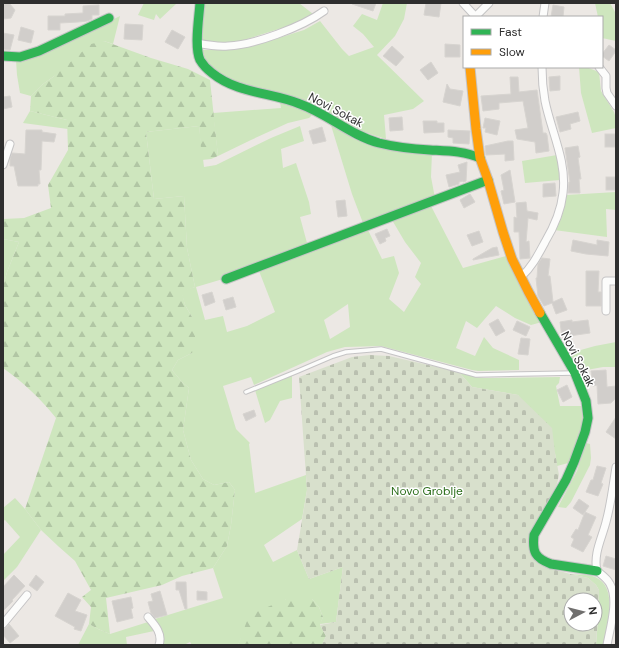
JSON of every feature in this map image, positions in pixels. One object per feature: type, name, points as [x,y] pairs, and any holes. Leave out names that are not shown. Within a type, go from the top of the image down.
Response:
[{"type":"street","name":"Novi Sokak","points":[[200,3],[197,44],[199,58],[211,73],[232,85],[283,98],[307,106],[352,132],[378,143],[421,149],[455,151],[480,158]]},
{"type":"street","points":[[463,3],[474,16]]},
{"type":"street","points":[[476,16],[489,3]]},
{"type":"street","points":[[543,16],[545,3]]},
{"type":"street","points":[[197,44],[226,47],[252,43],[288,30],[316,17],[324,11]]},
{"type":"street","points":[[3,56],[20,57],[39,51],[109,18]]},
{"type":"street","name":"Novi Sokak","points":[[470,68],[480,158],[512,259],[575,373],[588,410],[585,432],[574,462],[566,480],[534,535],[534,553],[544,561],[561,566],[597,571]]},
{"type":"street","points":[[521,277],[531,267],[547,238],[559,211],[563,193],[563,173],[560,151],[545,100],[542,68]]},
{"type":"street","points":[[600,68],[606,76],[607,93],[616,106]]},
{"type":"street","points":[[3,165],[10,144]]},
{"type":"street","points":[[226,279],[488,180]]},
{"type":"street","points":[[606,311],[606,281],[616,281]]},
{"type":"street","points":[[607,645],[615,602],[614,593],[606,578],[597,571],[596,552],[612,499],[616,467]]},
{"type":"street","points":[[3,624],[27,594]]},
{"type":"street","points":[[148,617],[156,627],[159,634],[159,645]]},
{"type":"lane","points":[[246,392],[333,356],[346,352],[381,349],[476,375],[575,373]]},
{"type":"green space","points":[[144,3],[176,4],[160,19],[156,14],[154,20],[138,15]]},
{"type":"green space","points":[[205,3],[299,3],[313,14],[295,24],[232,43],[204,41],[202,28]]},
{"type":"green space","points":[[383,3],[407,3],[404,19],[395,36],[377,55],[424,101],[413,109],[384,115],[386,139],[364,132],[320,108],[235,82],[214,70],[205,60],[202,50],[233,50],[253,46],[304,30],[320,21],[349,56],[374,47],[363,34],[353,26],[362,14],[377,20]]},
{"type":"green space","points":[[595,3],[610,3],[616,12],[616,41],[603,38],[603,16],[598,16]]},
{"type":"green space","points":[[120,16],[113,44],[104,41],[43,84],[31,96],[20,93],[16,60],[40,56]]},
{"type":"green space","points":[[104,41],[151,58],[188,69],[210,80],[218,156],[211,159],[202,160],[199,126],[146,132],[154,199],[184,196],[187,248],[195,287],[182,292],[185,305],[192,317],[196,343],[192,353],[178,360],[172,370],[189,388],[183,430],[191,460],[203,479],[214,485],[229,482],[235,490],[227,546],[213,568],[182,576],[162,585],[106,598],[110,634],[89,624],[91,607],[82,597],[91,590],[75,561],[41,530],[25,509],[56,418],[31,391],[3,368],[3,287],[7,272],[19,242],[3,239],[3,219],[24,218],[51,208],[48,185],[68,150],[67,120],[30,111],[31,96],[43,84],[91,44]]},
{"type":"green space","points":[[579,68],[589,68],[599,72],[601,91],[614,112],[616,118],[616,128],[592,133],[581,93]]},
{"type":"green space","points":[[280,102],[302,108],[312,115],[309,118],[288,123],[218,156],[213,113],[281,108]]},
{"type":"green space","points":[[30,111],[67,120],[68,129],[23,123]]},
{"type":"green space","points":[[330,122],[354,139],[432,152],[431,177],[435,198],[363,223],[352,194]]},
{"type":"green space","points":[[199,126],[204,167],[216,165],[271,138],[300,126],[304,141],[281,149],[283,168],[296,163],[309,202],[311,214],[300,217],[307,243],[223,279],[196,287],[205,320],[223,316],[227,332],[247,326],[275,312],[259,271],[367,228],[382,259],[394,256],[399,273],[389,299],[404,312],[421,284],[415,277],[421,263],[405,242],[392,220],[431,206],[463,268],[506,256],[527,300],[542,322],[531,325],[515,318],[496,306],[477,328],[466,321],[456,348],[475,356],[484,337],[493,348],[519,360],[519,370],[478,371],[381,346],[345,347],[327,352],[254,385],[251,377],[223,386],[236,429],[250,443],[255,493],[306,475],[307,490],[302,519],[264,545],[273,562],[297,550],[309,579],[343,567],[336,622],[320,624],[323,617],[319,607],[312,599],[286,599],[241,638],[238,645],[192,645],[190,642],[184,645],[162,645],[162,631],[155,619],[223,598],[213,568],[227,546],[235,490],[229,482],[214,485],[203,479],[191,460],[183,430],[189,388],[172,370],[178,360],[192,353],[192,317],[185,305],[181,291],[195,287],[187,248],[184,196],[154,199],[146,132]],"holes":[[[348,304],[350,327],[330,339],[324,320]]]},
{"type":"green space","points":[[557,155],[560,180],[525,183],[522,161]]},
{"type":"green space","points":[[616,192],[616,210],[606,209],[607,237],[554,230],[562,213],[566,195]]},
{"type":"green space","points":[[3,239],[19,242],[7,272],[3,287]]},
{"type":"green space","points":[[616,342],[616,367],[603,367],[581,371],[570,353],[595,346]]},
{"type":"green space","name":"Novo Groblje","points":[[370,355],[389,356],[459,372],[472,387],[518,395],[552,428],[559,475],[557,484],[531,536],[549,568],[588,578],[599,590],[599,592],[563,592],[563,632],[597,632],[596,645],[322,645],[326,636],[320,625],[336,622],[343,567],[309,579],[297,550],[307,490],[299,377],[352,357]]},
{"type":"green space","points":[[459,372],[474,377],[484,378],[560,377],[559,383],[556,386],[560,406],[581,406],[583,423],[572,462],[557,466],[555,453],[518,395],[472,387]]},
{"type":"green space","points":[[292,375],[292,398],[280,401],[270,420],[265,423],[255,390]]},
{"type":"green space","points":[[586,443],[590,444],[590,465],[571,502],[566,508],[558,507],[577,471]]},
{"type":"green space","points":[[15,498],[41,530],[17,567],[3,581],[3,555],[20,537],[5,520],[3,521],[3,508]]},
{"type":"green space","points":[[570,574],[595,577],[602,582],[607,589],[610,608],[603,645],[596,645],[597,632],[603,632],[603,592],[599,592],[596,585],[588,578]]},
{"type":"green space","points":[[286,599],[312,599],[319,607],[323,617],[320,625],[326,636],[322,645],[238,645],[248,618],[256,612]]},
{"type":"green space","points":[[148,622],[154,631],[126,637],[127,645],[78,645],[89,624],[110,634]]},
{"type":"building","points":[[9,3],[15,10],[11,18],[3,19],[3,5]]},
{"type":"building","points":[[352,3],[376,3],[373,11]]},
{"type":"building","points":[[426,3],[441,3],[439,17],[424,15]]},
{"type":"building","points":[[99,5],[99,15],[92,15],[92,19],[87,21],[60,23],[60,30],[48,30],[48,16],[65,16],[65,14],[83,13],[83,6]]},
{"type":"building","points":[[553,5],[564,7],[563,16],[551,16]]},
{"type":"building","points":[[125,24],[143,25],[142,40],[124,39]]},
{"type":"building","points":[[21,27],[34,31],[31,43],[18,40]]},
{"type":"building","points":[[172,30],[185,37],[178,49],[165,42]]},
{"type":"building","points":[[3,33],[14,35],[10,50],[3,49]]},
{"type":"building","points":[[445,44],[460,45],[460,57],[445,57]]},
{"type":"building","points":[[609,45],[616,50],[609,61],[603,57],[603,53]]},
{"type":"building","points":[[392,46],[404,57],[396,66],[383,56]]},
{"type":"building","points":[[431,62],[438,73],[428,80],[420,70]]},
{"type":"building","points":[[560,76],[560,90],[550,91],[549,77]]},
{"type":"building","points":[[510,77],[518,77],[519,92],[537,90],[543,133],[546,133],[547,135],[549,151],[536,153],[535,142],[517,139],[515,130],[528,128],[523,101],[499,103],[499,109],[483,111],[481,96],[511,94]]},
{"type":"building","points":[[447,84],[450,89],[463,91],[460,106],[443,102]]},
{"type":"building","points":[[10,96],[12,107],[3,109],[3,97]]},
{"type":"building","points":[[578,112],[580,121],[570,124],[571,129],[560,132],[556,117]]},
{"type":"building","points":[[402,117],[403,130],[390,131],[389,118]]},
{"type":"building","points":[[485,118],[500,121],[497,135],[485,132],[486,128],[483,128]]},
{"type":"building","points":[[423,121],[437,121],[437,123],[444,123],[444,132],[424,133]]},
{"type":"building","points":[[322,127],[326,141],[313,144],[309,131]]},
{"type":"building","points":[[26,130],[42,130],[42,132],[56,134],[54,142],[42,141],[41,170],[39,170],[40,184],[38,184],[38,186],[18,186],[14,166],[10,166],[12,153],[25,154]]},
{"type":"building","points":[[448,130],[470,131],[469,144],[453,143],[453,138],[448,137]]},
{"type":"building","points":[[605,134],[616,134],[616,147],[605,147]]},
{"type":"building","points":[[513,141],[514,160],[505,161],[505,154],[486,155],[485,146]]},
{"type":"building","points":[[578,146],[581,179],[579,179],[580,193],[568,193],[570,182],[565,148]]},
{"type":"building","points":[[467,162],[466,181],[459,182],[459,184],[449,187],[446,175],[460,172],[458,165]]},
{"type":"building","points":[[510,170],[515,202],[504,204],[501,191],[504,190],[501,175]]},
{"type":"building","points":[[606,177],[616,177],[616,190],[606,190]]},
{"type":"building","points":[[555,183],[556,196],[543,197],[543,184]]},
{"type":"building","points":[[470,194],[475,202],[464,208],[460,200]]},
{"type":"building","points":[[345,200],[347,216],[338,217],[336,201]]},
{"type":"building","points":[[526,202],[527,211],[538,213],[537,220],[528,218],[526,242],[529,241],[530,258],[520,259],[519,232],[514,232],[514,217],[517,218],[516,203]]},
{"type":"building","points":[[387,229],[390,236],[385,238],[386,241],[380,244],[375,234]]},
{"type":"building","points":[[479,231],[483,242],[472,246],[467,235]]},
{"type":"building","points":[[573,240],[597,245],[597,240],[609,242],[608,256],[571,251]]},
{"type":"building","points":[[497,247],[499,255],[473,260],[492,248]]},
{"type":"building","points":[[542,258],[550,259],[548,276],[550,276],[553,302],[562,298],[567,310],[556,314],[552,303],[544,306],[538,296],[536,278],[538,264]]},
{"type":"building","points":[[586,271],[599,271],[598,292],[601,292],[601,306],[586,306]]},
{"type":"building","points":[[212,292],[215,302],[205,306],[202,295]]},
{"type":"building","points":[[233,297],[236,307],[226,310],[223,300]]},
{"type":"building","points":[[498,319],[505,331],[496,336],[489,324]]},
{"type":"building","points":[[572,320],[572,322],[588,320],[590,333],[562,337],[560,322]]},
{"type":"building","points":[[517,321],[530,327],[526,336],[513,330]]},
{"type":"building","points":[[521,338],[530,339],[528,355],[518,354]]},
{"type":"building","points":[[606,370],[607,387],[616,386],[616,398],[611,403],[598,404],[597,385],[593,386],[591,371]]},
{"type":"building","points":[[567,385],[572,397],[563,402],[557,390]]},
{"type":"building","points":[[254,410],[256,416],[246,421],[243,414]]},
{"type":"building","points":[[616,417],[616,439],[606,432]]},
{"type":"building","points":[[597,466],[606,468],[601,483],[603,484],[598,496],[586,492],[591,480],[593,480]]},
{"type":"building","points":[[579,499],[589,506],[583,515],[573,508]]},
{"type":"building","points":[[585,512],[596,517],[588,535],[592,537],[583,552],[571,546],[574,539],[571,537],[576,529],[578,530]]},
{"type":"building","points":[[606,556],[616,559],[616,570],[603,566]]},
{"type":"building","points":[[14,575],[25,586],[3,611],[3,587]]},
{"type":"building","points":[[36,575],[44,582],[37,591],[29,585]]},
{"type":"building","points":[[176,582],[186,582],[187,609],[185,609],[179,590],[176,590]]},
{"type":"building","points":[[160,591],[167,615],[155,618],[151,613],[148,602],[153,601],[151,594]]},
{"type":"building","points":[[197,591],[207,592],[207,600],[197,600]]},
{"type":"building","points":[[68,593],[81,600],[75,611],[87,615],[81,631],[74,629],[75,627],[55,616]]},
{"type":"building","points":[[131,597],[133,618],[117,622],[112,601]]},
{"type":"building","points":[[9,624],[19,636],[10,643],[3,635],[3,629]]},
{"type":"traffic: fast","points":[[200,3],[197,40],[198,54],[200,60],[206,67],[222,80],[244,89],[289,100],[310,108],[358,135],[379,143],[391,146],[449,151],[480,158]]},
{"type":"traffic: fast","points":[[3,56],[20,57],[39,51],[109,18]]},
{"type":"traffic: fast","points":[[226,279],[488,180]]},
{"type":"traffic: fast","points":[[540,313],[575,373],[586,401],[588,418],[585,432],[566,480],[534,535],[534,550],[538,557],[551,564],[597,571]]},
{"type":"traffic: slow","points":[[470,68],[480,158],[512,259],[540,313]]}]
